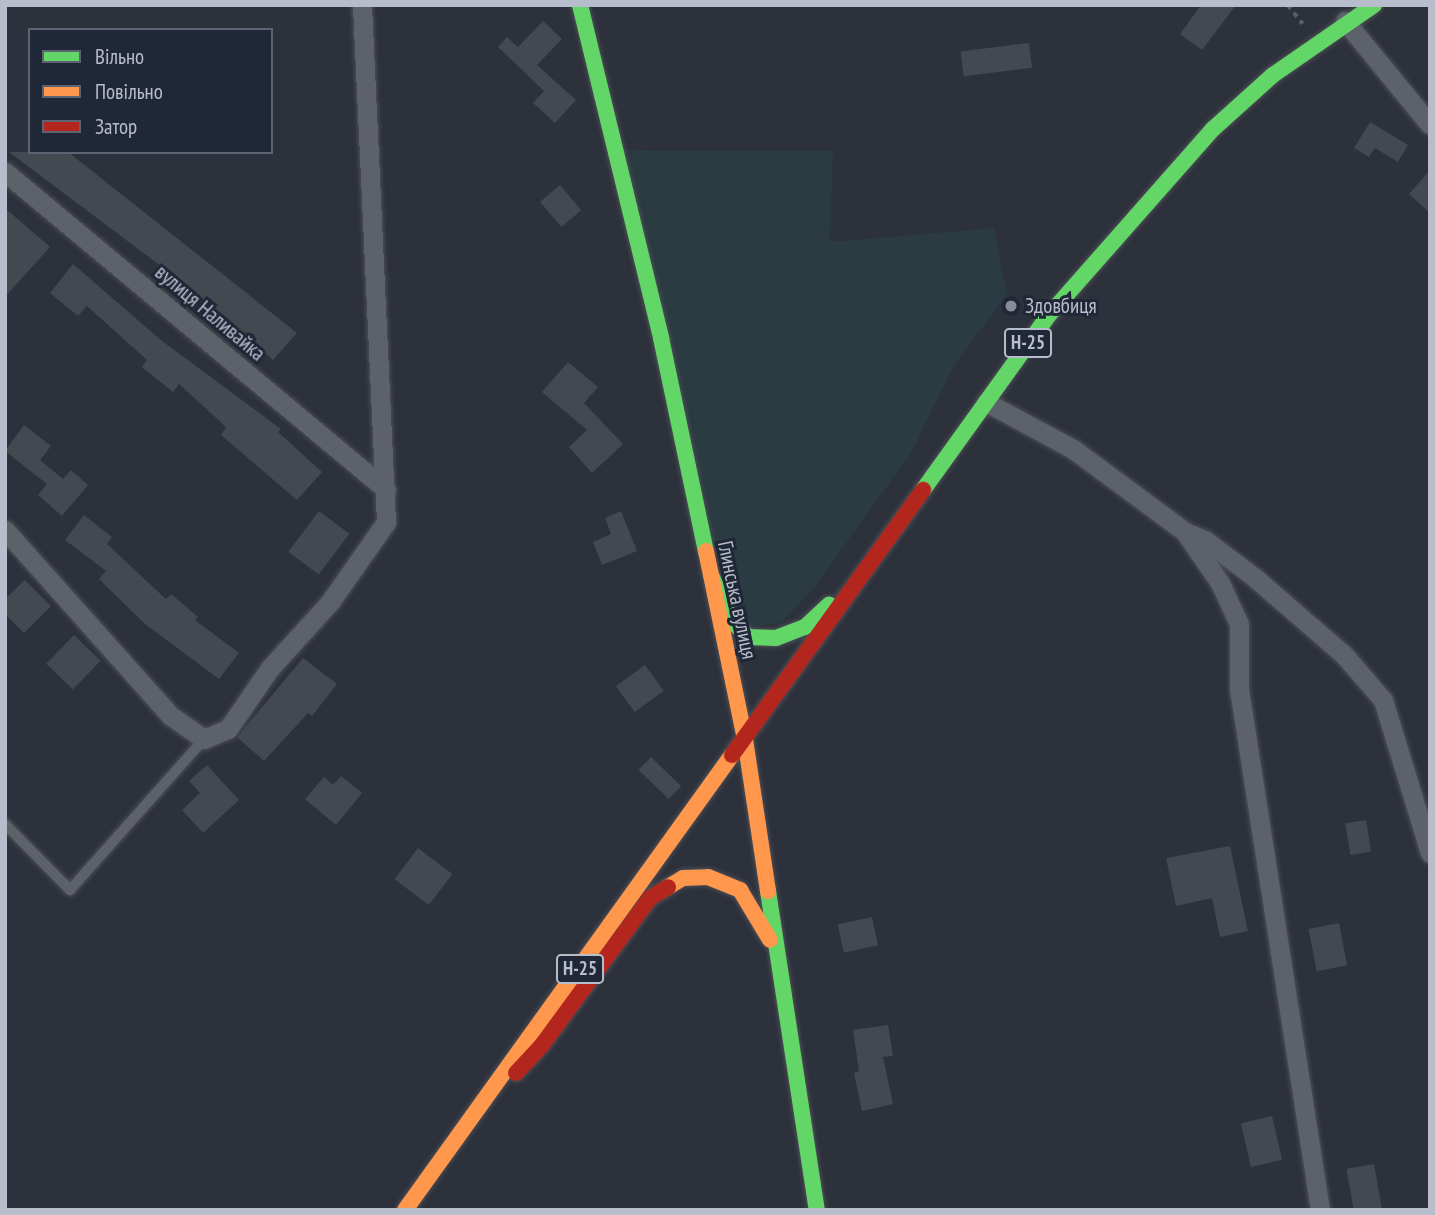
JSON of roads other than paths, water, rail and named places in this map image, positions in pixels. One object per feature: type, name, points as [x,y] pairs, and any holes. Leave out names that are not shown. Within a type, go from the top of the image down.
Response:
[{"type":"main road","name":"Глинська вулиця","points":[[580,5],[661,338],[745,739],[817,1210]]},
{"type":"main road","name":"Н-25","points":[[405,1210],[476,1115],[1048,316],[1213,129],[1273,75],[1345,21],[1374,5]]},
{"type":"main road","points":[[711,575],[731,620],[748,637],[776,638],[805,627],[823,613],[879,541],[891,535]]},
{"type":"main road","points":[[476,1115],[542,1045],[650,898],[683,878],[708,877],[740,890],[779,957]]},
{"type":"street","points":[[5,530],[171,716],[204,739],[228,729],[270,668],[330,602],[386,522],[362,5]]},
{"type":"street","points":[[1345,21],[1430,125]]},
{"type":"street","name":"вулиця Наливайка","points":[[5,172],[386,489]]},
{"type":"street","points":[[986,402],[1073,449],[1185,532],[1205,540],[1254,577],[1345,656],[1383,700],[1430,853]]},
{"type":"street","points":[[1185,532],[1220,583],[1239,624],[1239,689],[1320,1210]]},
{"type":"lane","points":[[5,824],[70,890],[204,739]]},
{"type":"place","name":"Здовбиця","points":[[1011,306]]}]
